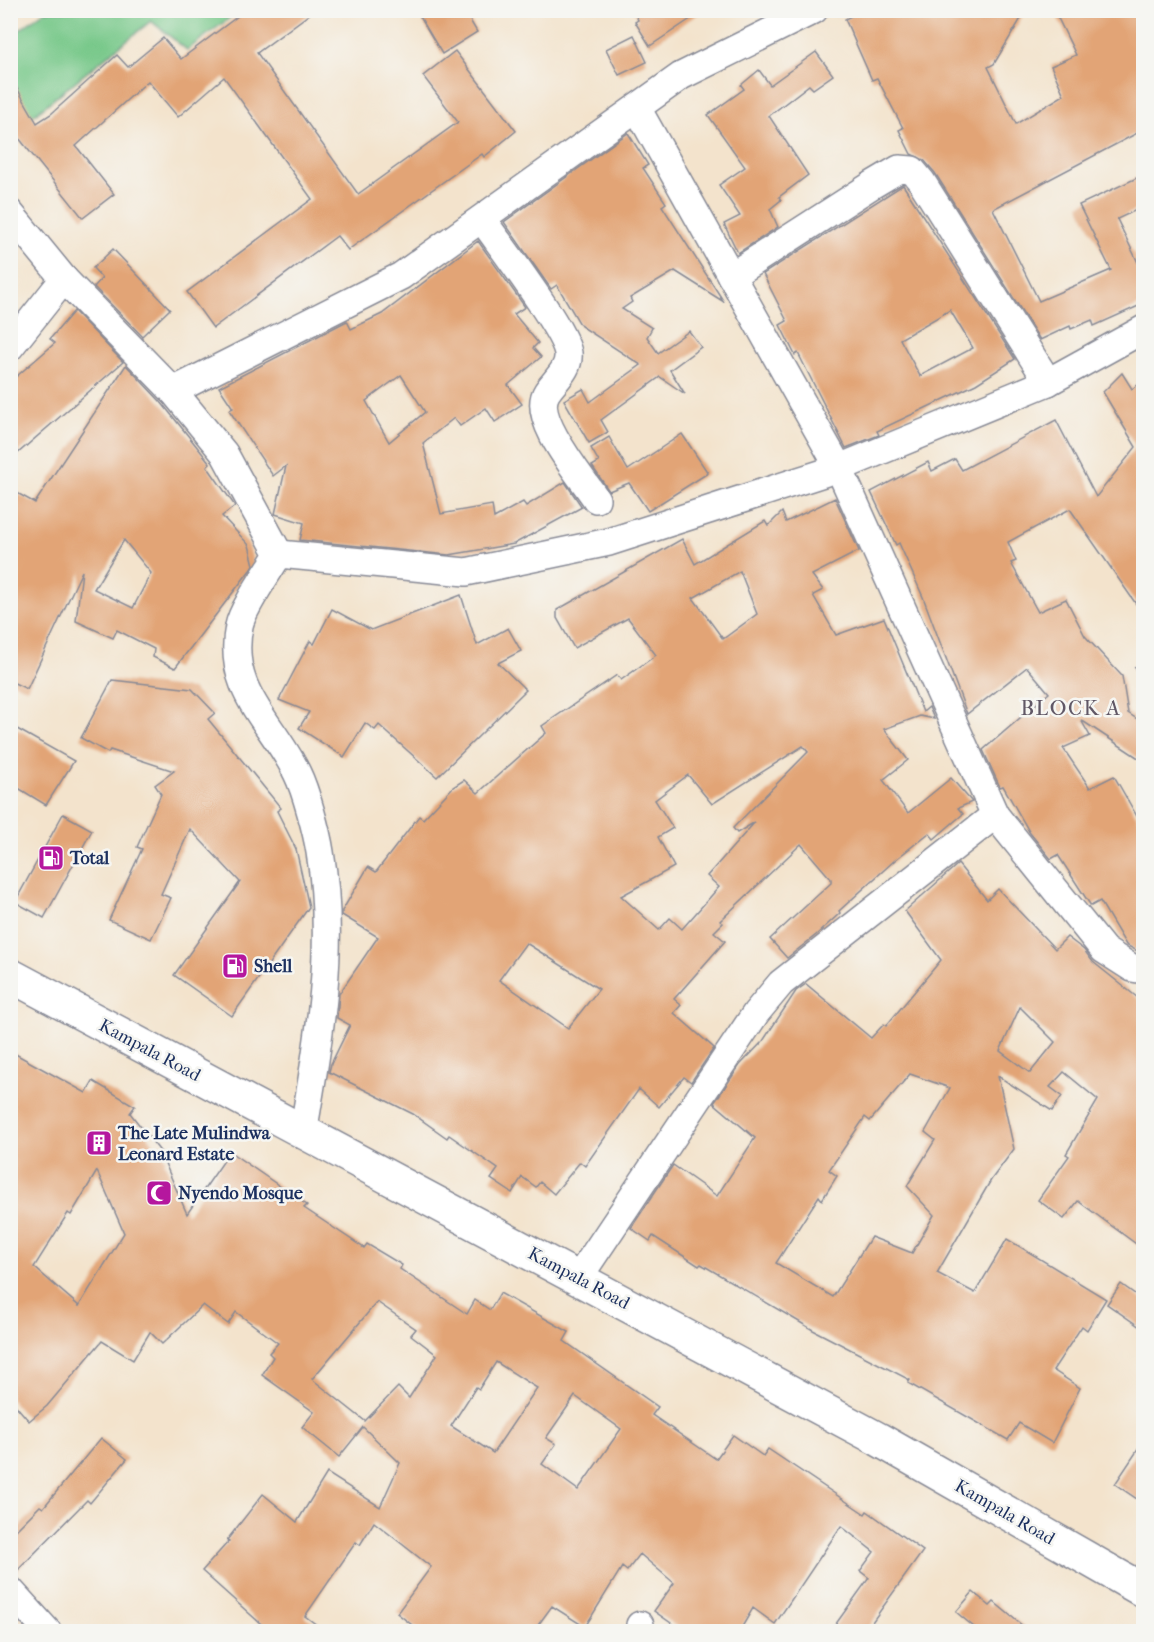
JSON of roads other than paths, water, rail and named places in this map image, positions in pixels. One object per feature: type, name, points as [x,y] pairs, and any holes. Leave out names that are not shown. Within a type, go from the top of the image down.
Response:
[{"type":"main road","name":"Kampala Road","points":[[10,975],[303,1134],[579,1277],[878,1439],[1143,1591]]},
{"type":"street","points":[[173,391],[401,276],[681,76],[814,10]]},
{"type":"street","points":[[637,108],[839,468],[995,815],[1104,950],[1132,968],[1143,970]]},
{"type":"street","points":[[731,276],[872,185],[900,169],[912,170],[922,182],[1048,382]]},
{"type":"street","points":[[10,213],[64,279],[173,391],[224,453],[279,554]]},
{"type":"street","points":[[482,219],[558,331],[568,352],[566,367],[545,395],[544,414],[551,432],[597,499]]},
{"type":"street","points":[[10,347],[64,279]]},
{"type":"street","points":[[279,554],[466,572],[609,542],[839,468],[1048,382],[1143,329]]},
{"type":"street","points":[[279,554],[239,623],[235,658],[245,690],[298,774],[320,852],[327,937],[323,1004],[303,1134]]},
{"type":"street","points":[[579,1277],[756,1013],[781,983],[995,815]]},
{"type":"street","points":[[10,1590],[48,1632]]},
{"type":"place","name":"Total","points":[[51,858]]},
{"type":"place","name":"Shell","points":[[235,966]]},
{"type":"place","name":"The Late Mulindwa Leonard Estate","points":[[99,1143]]},
{"type":"place","name":"Nyendo Mosque","points":[[159,1193]]},
{"type":"district","name":"BLOCK A","points":[[1071,708]]}]
